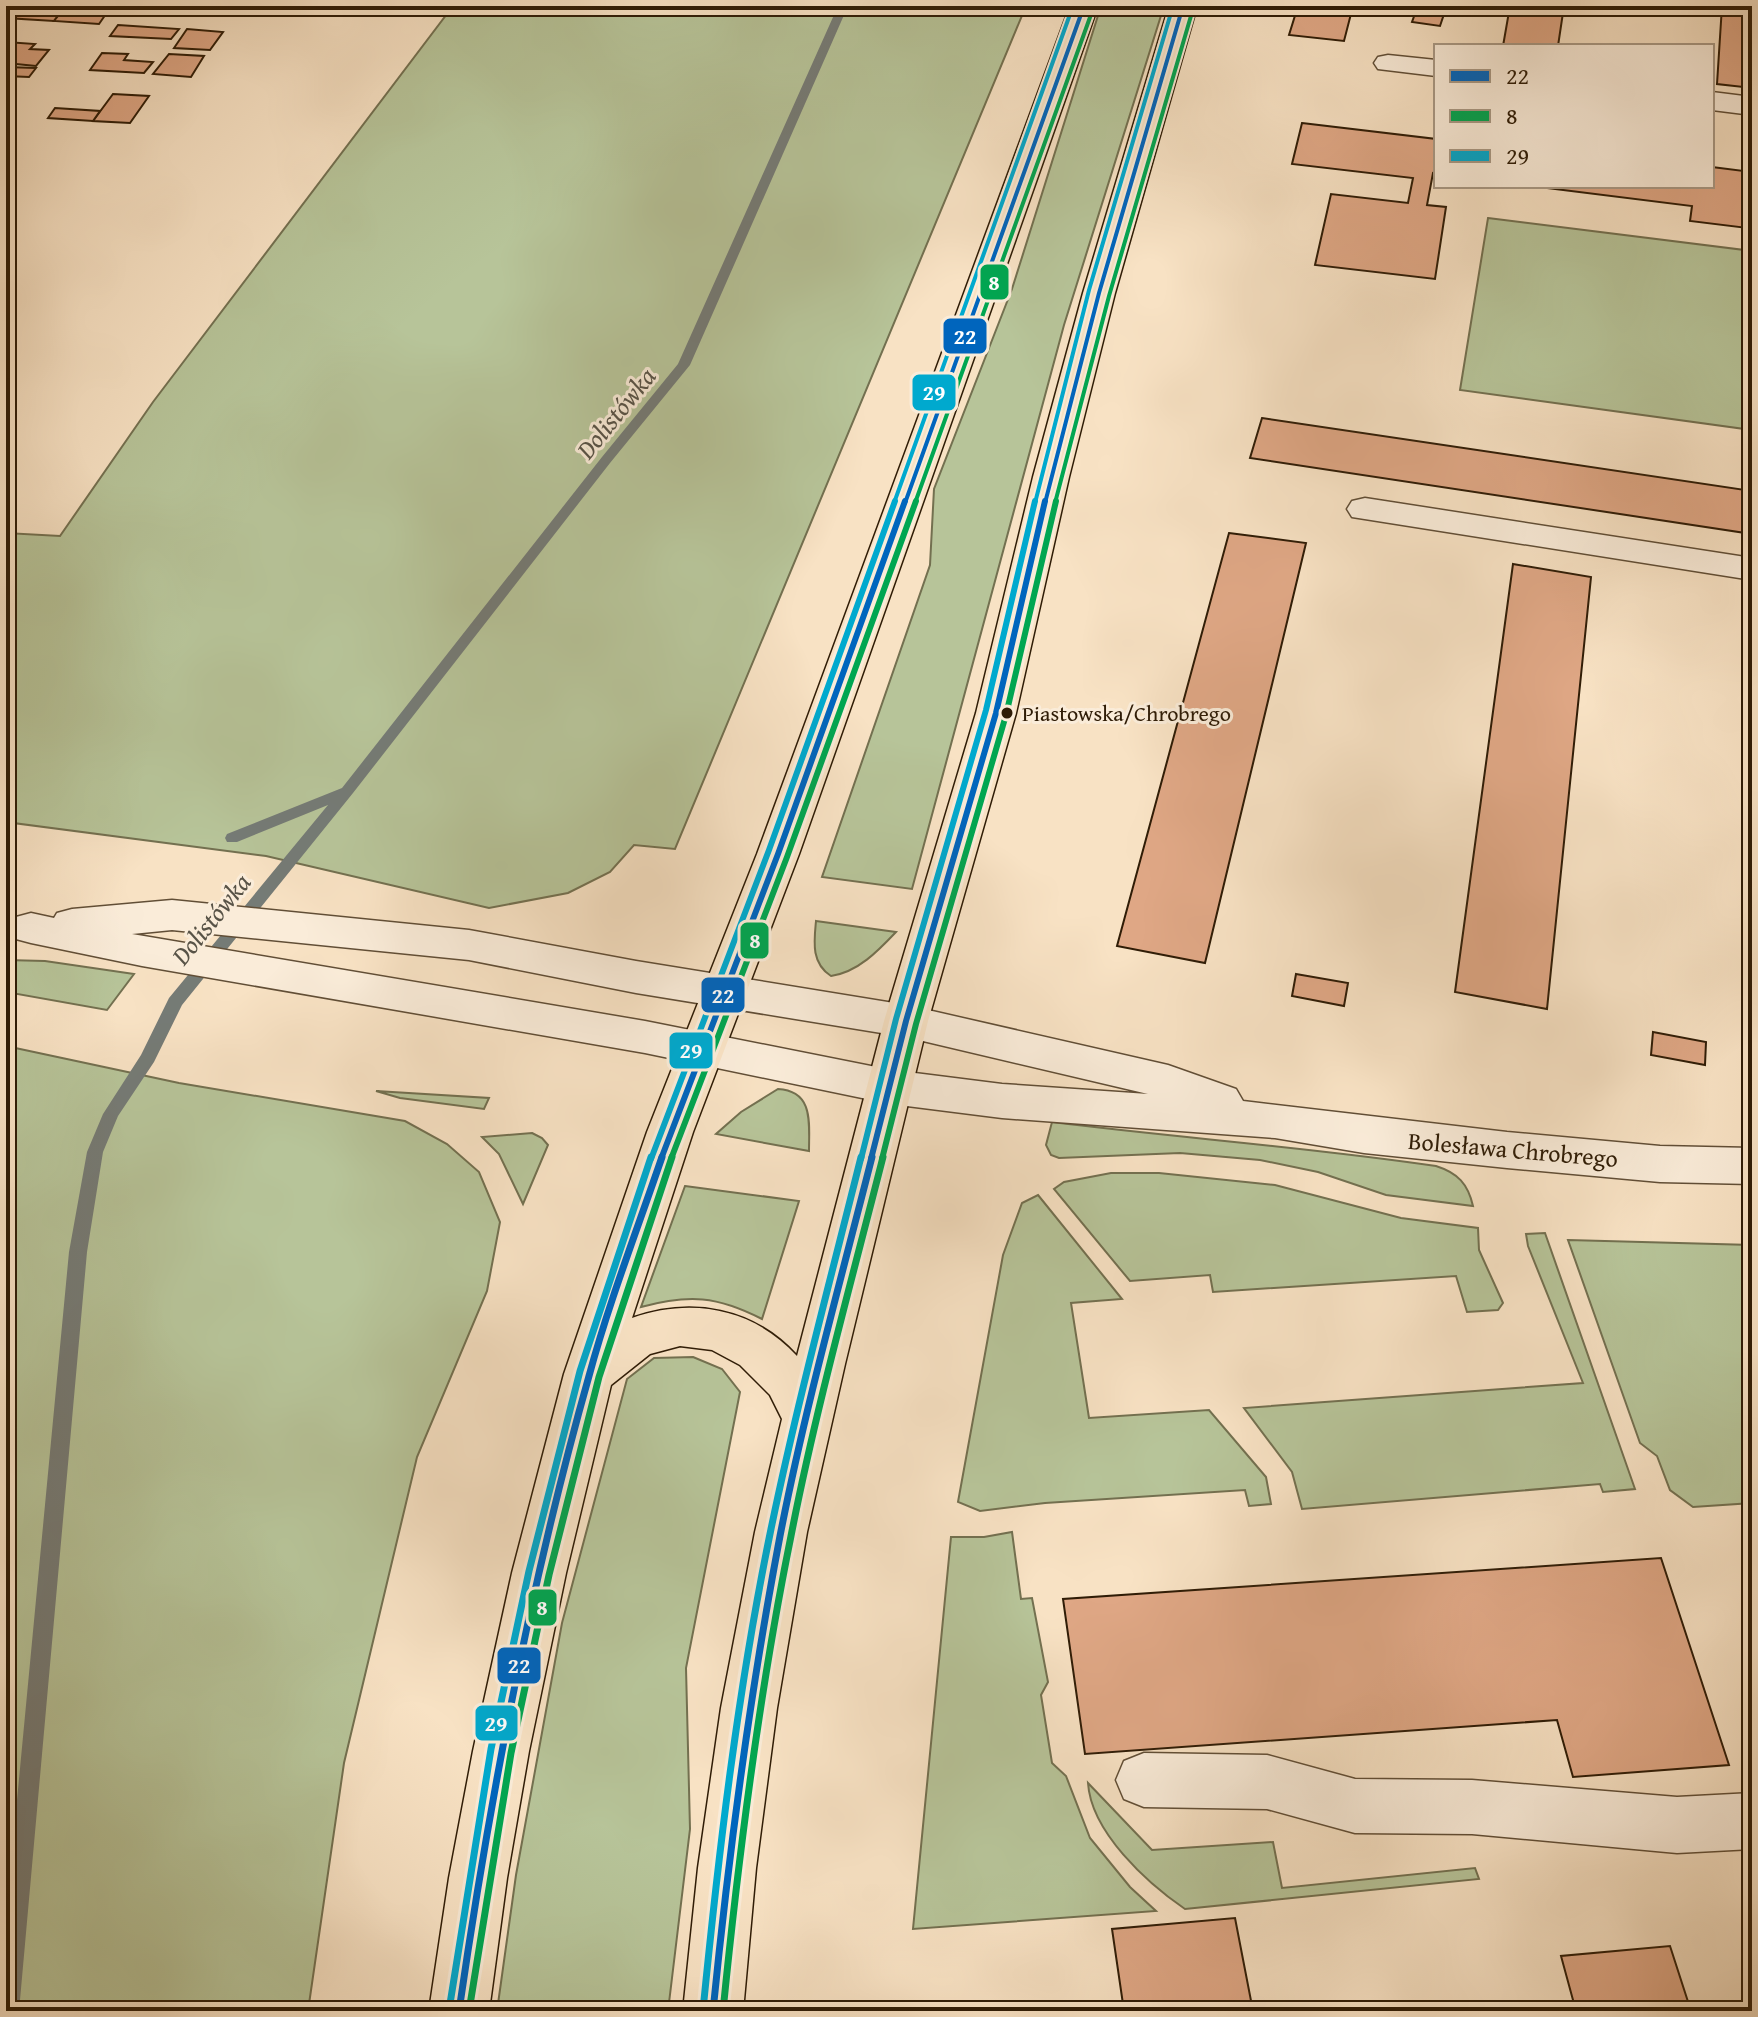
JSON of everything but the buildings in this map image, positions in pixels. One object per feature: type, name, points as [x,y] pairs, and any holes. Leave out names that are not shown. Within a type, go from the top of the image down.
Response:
[{"type":"main road","points":[[459,2011],[478,1878],[501,1751],[539,1573],[589,1374],[670,1132],[778,854],[1084,6]]},
{"type":"main road","points":[[713,2011],[727,1868],[749,1708],[781,1532],[807,1419],[906,1021],[996,713],[1051,477],[1099,293],[1183,6]]},
{"type":"main road","points":[[589,1374],[638,1336],[680,1325],[728,1331],[758,1348],[790,1382],[807,1419]]},
{"type":"street","points":[[1388,63],[1434,68]]},
{"type":"street","points":[[1714,101],[1752,106]]},
{"type":"street","points":[[1365,509],[1752,569]]},
{"type":"street","name":"Bolesława Chrobrego","points":[[19,928],[172,915],[469,945],[624,975],[906,1021],[1168,1082],[1275,1121]]},
{"type":"street","name":"Bolesława Chrobrego","points":[[19,928],[704,1049],[891,1087],[1002,1101],[1275,1121],[1479,1148],[1660,1164],[1752,1166]]},
{"type":"street","points":[[1144,1780],[1267,1782],[1355,1806],[1472,1807],[1677,1825],[1752,1821]]},
{"type":"green space","points":[[453,6],[1026,6],[675,849],[634,845],[610,872],[568,893],[489,908],[266,856],[6,822],[6,533],[60,536],[153,402]]},
{"type":"green space","points":[[1101,6],[1164,6],[1064,325],[912,889],[822,877],[930,565],[934,489],[1012,289]]},
{"type":"green space","points":[[1488,218],[1752,251],[1752,430],[1460,390]]},
{"type":"green space","points":[[816,921],[896,932],[859,965],[831,976],[817,958]]},
{"type":"green space","points":[[6,960],[45,961],[134,974],[107,1010],[6,992]]},
{"type":"green space","points":[[6,1046],[179,1083],[405,1121],[447,1144],[479,1172],[500,1222],[487,1291],[417,1457],[344,1763],[308,2011],[6,2011]]},
{"type":"green space","points":[[778,1089],[790,1091],[804,1102],[809,1120],[809,1151],[716,1134],[741,1112]]},
{"type":"green space","points":[[376,1091],[489,1098],[484,1109],[400,1098]]},
{"type":"green space","points":[[1052,1122],[1436,1166],[1461,1180],[1473,1206],[1386,1195],[1318,1172],[1260,1160],[1180,1153],[1059,1158],[1051,1155],[1046,1145]]},
{"type":"green space","points":[[532,1133],[548,1145],[523,1204],[499,1154],[482,1137]]},
{"type":"green space","points":[[1111,1173],[1159,1173],[1275,1185],[1401,1218],[1478,1228],[1479,1250],[1503,1303],[1498,1310],[1467,1312],[1456,1276],[1213,1292],[1210,1275],[1130,1281],[1054,1189],[1064,1182]]},
{"type":"green space","points":[[685,1186],[799,1201],[762,1319],[731,1306],[703,1300],[674,1300],[641,1307]]},
{"type":"green space","points":[[1038,1195],[1122,1299],[1071,1303],[1089,1418],[1209,1410],[1266,1477],[1271,1504],[1249,1506],[1245,1490],[1045,1503],[980,1511],[958,1502],[1003,1255],[1022,1203]]},
{"type":"green space","points":[[1545,1233],[1635,1489],[1603,1492],[1600,1484],[1302,1509],[1292,1472],[1244,1408],[1583,1383],[1528,1246],[1526,1234]]},
{"type":"green space","points":[[1568,1240],[1752,1245],[1752,1503],[1693,1507],[1670,1490],[1657,1456],[1640,1443]]},
{"type":"green space","points":[[693,1357],[722,1369],[740,1392],[686,1668],[690,1829],[668,2011],[497,2011],[516,1875],[562,1623],[627,1379],[654,1358]]},
{"type":"green space","points":[[1012,1532],[1021,1599],[1032,1598],[1048,1682],[1041,1695],[1052,1763],[1066,1776],[1090,1838],[1130,1887],[1156,1911],[913,1929],[951,1537],[984,1537]]},
{"type":"green space","points":[[1088,1783],[1152,1850],[1273,1842],[1282,1888],[1475,1868],[1479,1879],[1185,1909],[1123,1855],[1099,1820]]},
{"type":"waterway","name":"Dolistówka","points":[[8,2011],[78,1252],[95,1152],[111,1114],[148,1058],[175,1002],[348,790],[684,365],[843,6]]},
{"type":"waterway","points":[[232,838],[345,792]]},
{"type":"transit line","name":"29","points":[[449,2010],[491,1749],[529,1571],[580,1371],[661,1128],[769,850],[1073,6]]},
{"type":"transit line","name":"22","points":[[459,2011],[478,1878],[501,1751],[539,1573],[589,1374],[670,1132],[778,854],[1084,6]]},
{"type":"transit line","name":"29","points":[[703,2010],[717,1867],[739,1706],[771,1530],[810,1362],[896,1019],[986,710],[1041,475],[1089,290],[1173,6]]},
{"type":"transit line","name":"22","points":[[713,2011],[727,1868],[749,1708],[781,1532],[820,1364],[906,1021],[996,713],[1051,477],[1099,293],[1183,6]]},
{"type":"transit line","name":"8","points":[[469,2011],[511,1753],[549,1575],[599,1377],[679,1135],[787,857],[1093,9]]},
{"type":"transit line","name":"8","points":[[723,2011],[737,1869],[759,1710],[791,1534],[830,1366],[916,1024],[1006,715],[1061,479],[1109,296],[1193,9]]},
{"type":"place","name":"Piastowska/Chrobrego","points":[[1007,713]]}]
